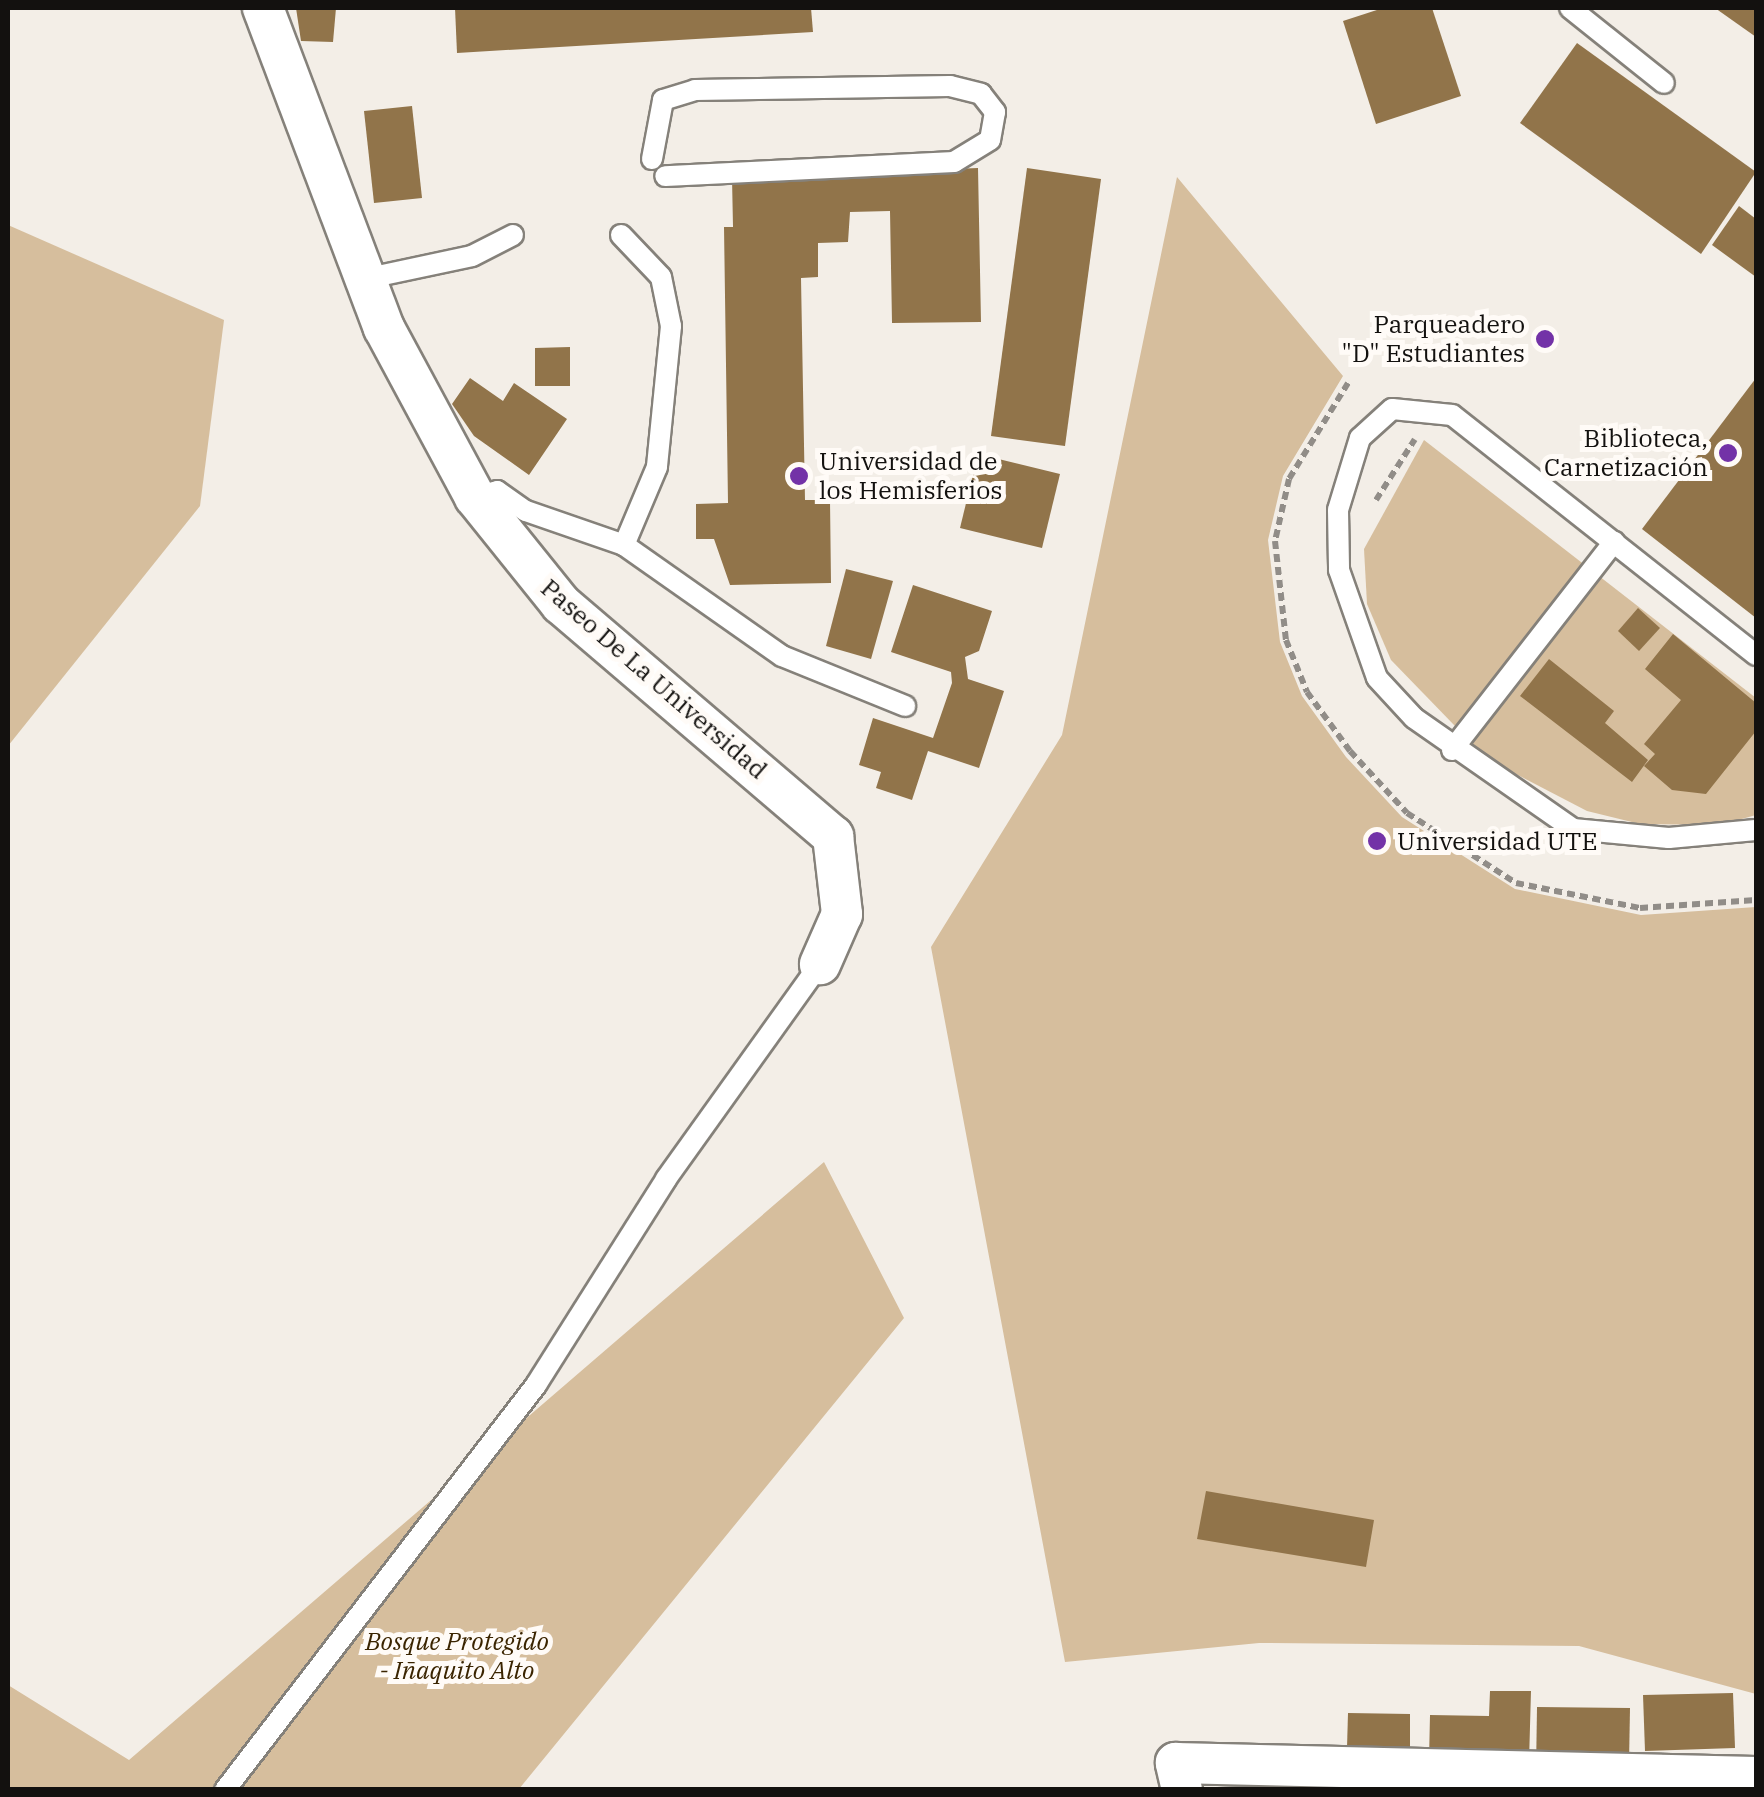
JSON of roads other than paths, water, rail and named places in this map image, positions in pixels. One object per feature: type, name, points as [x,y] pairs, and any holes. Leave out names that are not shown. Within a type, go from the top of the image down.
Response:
[{"type":"street","name":"Paseo De La Universidad","points":[[263,8],[364,279],[428,423],[475,497],[561,604],[833,836],[842,914],[820,964]]},
{"type":"street","points":[[1179,1776],[1756,1777]]},
{"type":"lane","points":[[1570,8],[1664,83]]},
{"type":"lane","points":[[950,86],[981,94],[996,112],[990,140],[954,162],[658,168],[663,100],[695,90],[950,86]]},
{"type":"lane","points":[[364,279],[472,256],[513,234]]},
{"type":"lane","points":[[621,235],[661,277],[672,326],[657,466],[624,545]]},
{"type":"lane","points":[[1756,655],[1452,415],[1392,409],[1360,438],[1338,510],[1352,626],[1377,678],[1452,750],[1574,828],[1670,838],[1756,830]]},
{"type":"lane","points":[[475,497],[497,491],[526,511],[624,545],[782,656],[905,706]]},
{"type":"lane","points":[[1452,750],[1614,542]]},
{"type":"lane","points":[[225,1790],[536,1385],[677,1162],[820,964]]},
{"type":"place","name":"Parqueadero \"D\" Estudiantes","points":[[1545,339]]},
{"type":"place","name":"Biblioteca, Carnetización","points":[[1728,453]]},
{"type":"place","name":"Universidad de los Hemisferios","points":[[799,476]]},
{"type":"place","name":"Universidad UTE","points":[[1377,841]]},
{"type":"park label","name":"Bosque Protegido - Iñaquito Alto","points":[[457,1656]]}]
